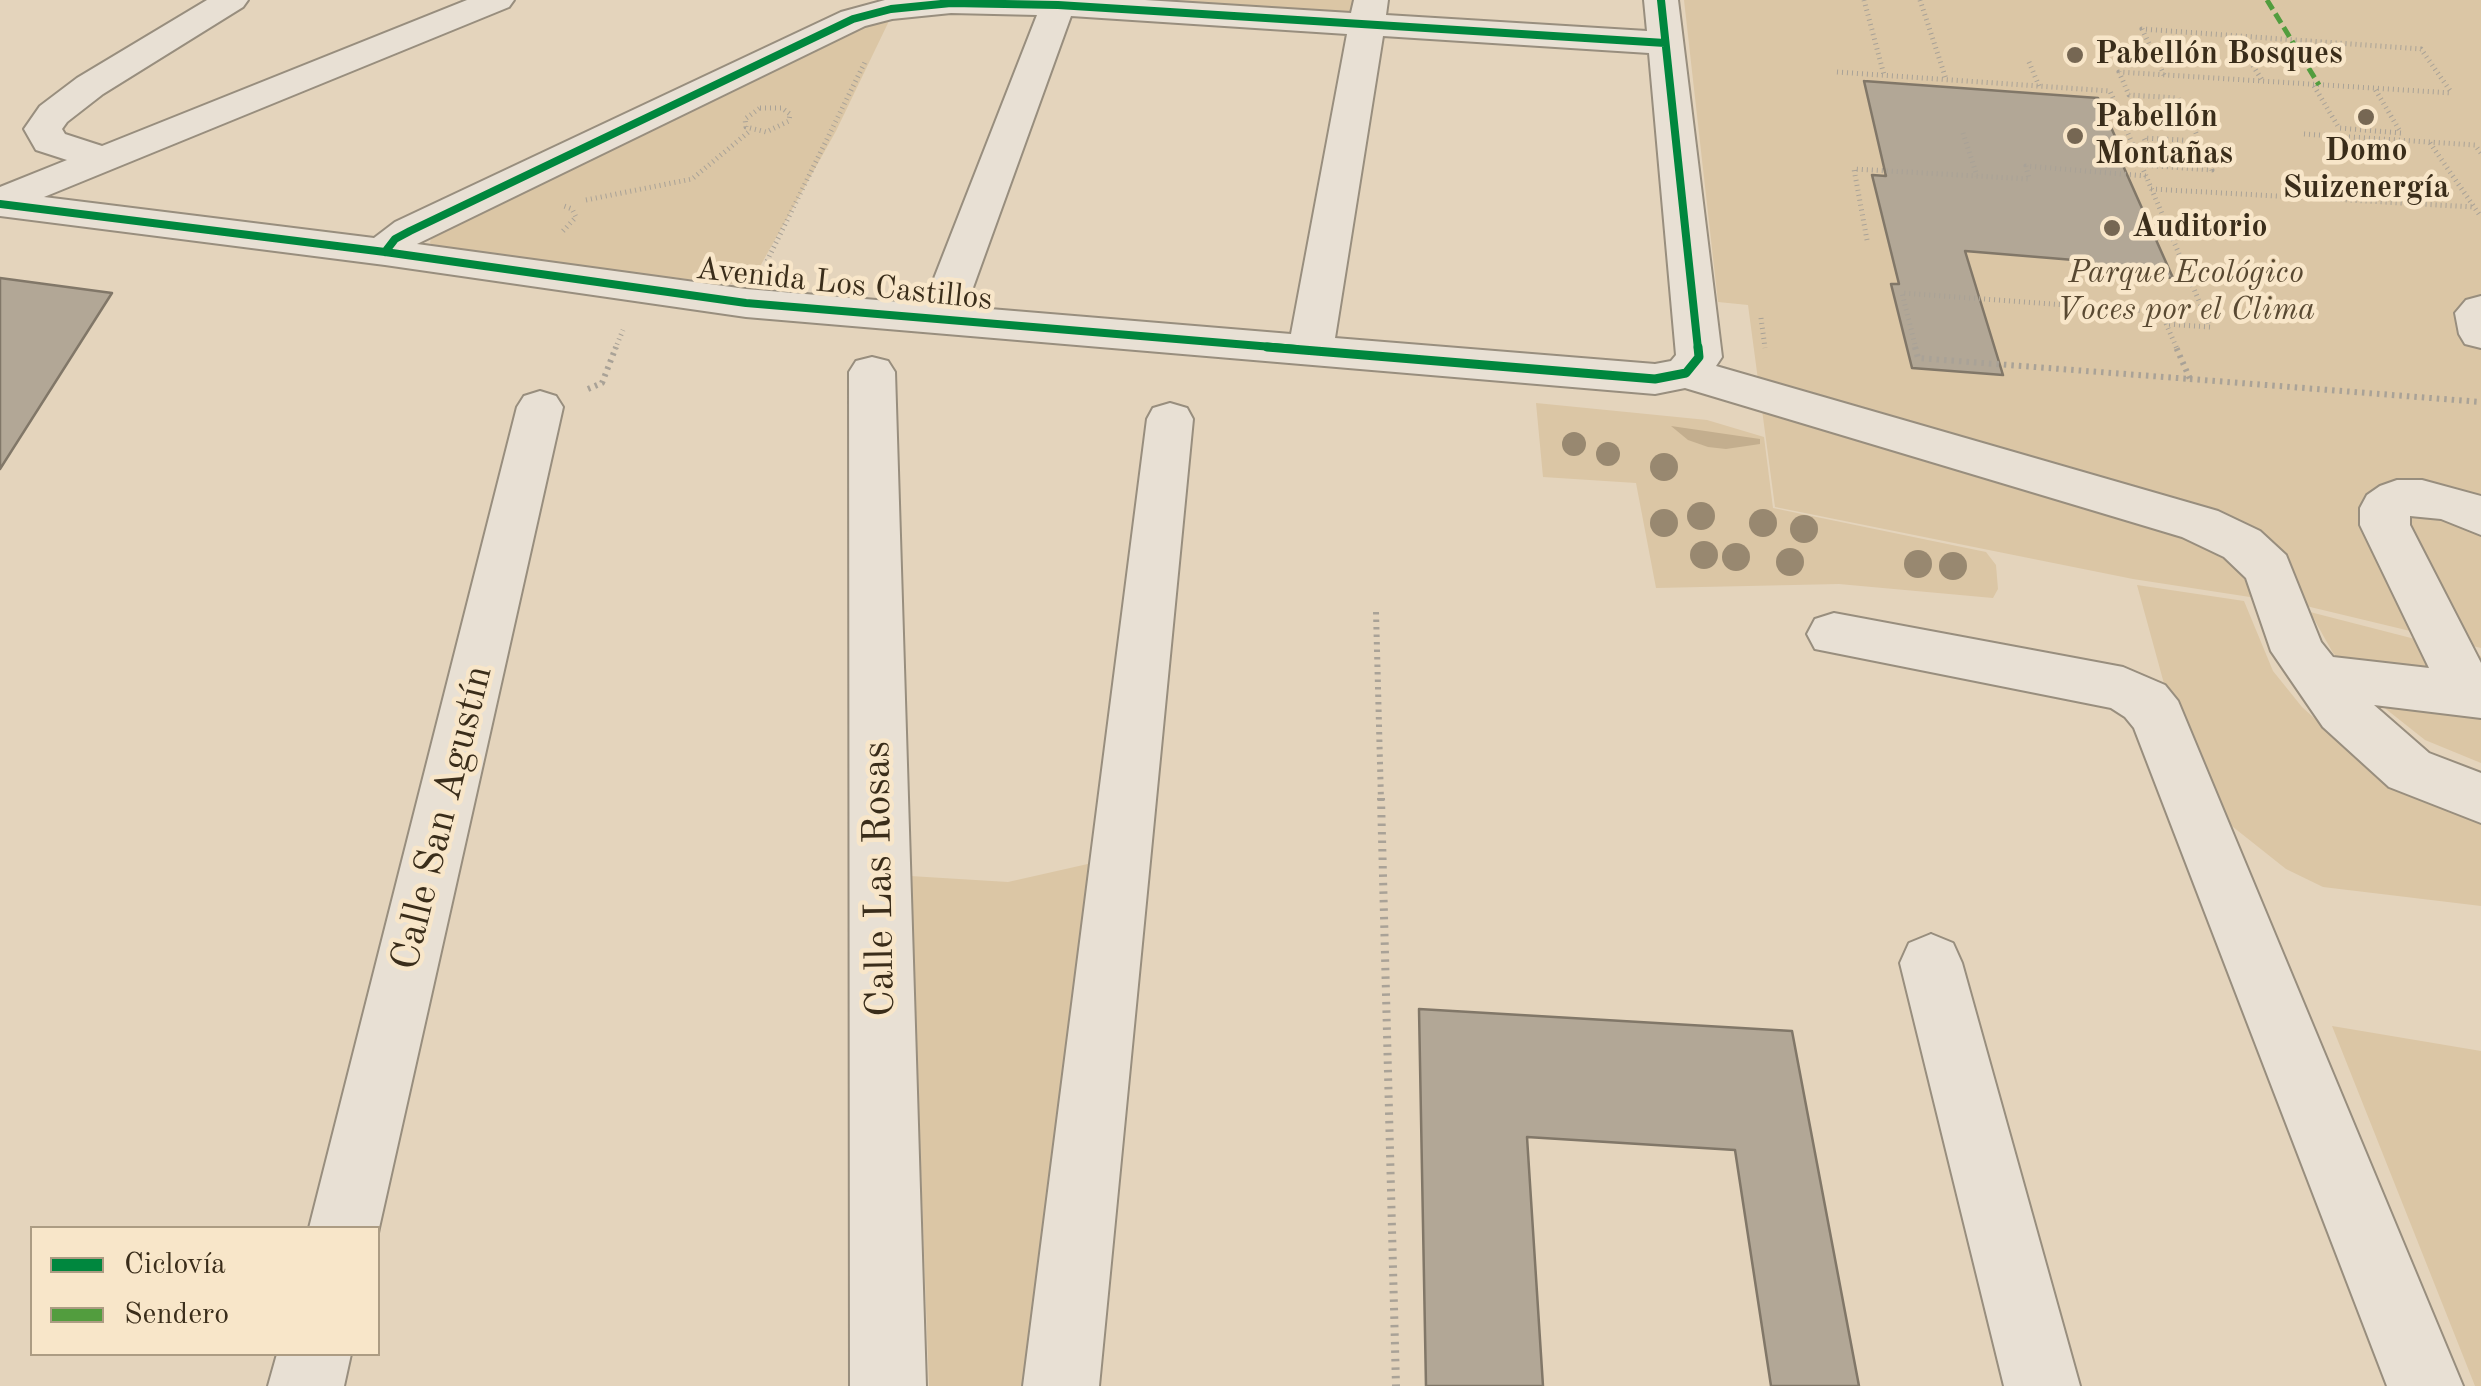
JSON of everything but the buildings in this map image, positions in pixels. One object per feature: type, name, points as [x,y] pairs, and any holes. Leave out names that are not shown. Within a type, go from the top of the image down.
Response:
[{"type":"street","points":[[104,159],[50,142],[43,128],[53,114],[90,86],[230,0]]},
{"type":"street","points":[[0,202],[497,0]]},
{"type":"street","points":[[1661,0],[1699,356],[1686,374],[2200,524],[2242,544],[2268,569],[2298,650],[2343,711],[2408,770],[2481,798]]},
{"type":"street","points":[[385,252],[395,239],[498,188],[853,19],[891,9],[951,3],[1084,4],[1368,13],[1665,43]]},
{"type":"street","points":[[939,321],[1084,4]]},
{"type":"street","points":[[1311,349],[1368,13]]},
{"type":"street","name":"Avenida Los Castillos","points":[[0,202],[746,303],[1654,379],[1686,374]]},
{"type":"street","points":[[2481,310],[2481,334]]},
{"type":"street","name":"Calle Las Rosas","points":[[872,372],[888,1386]]},
{"type":"street","name":"Calle San Agustín","points":[[344,1226],[540,407]]},
{"type":"street","points":[[1061,1386],[1170,418]]},
{"type":"street","points":[[2476,695],[2386,525],[2385,508],[2397,498],[2422,498],[2452,503],[2481,517]]},
{"type":"street","points":[[1834,634],[2123,689],[2146,702],[2158,717],[2426,1386]]},
{"type":"street","points":[[2317,677],[2476,695]]},
{"type":"street","points":[[1931,963],[2042,1386]]},
{"type":"street","points":[[306,1386],[314,1356]]},
{"type":"path","points":[[1864,0],[1884,75]]},
{"type":"path","points":[[1920,0],[1946,79]]},
{"type":"path","points":[[746,303],[891,9]]},
{"type":"path","points":[[2142,165],[2212,170],[2206,155],[2150,151],[2144,138],[2199,142],[2194,128],[2138,124],[2133,110],[2185,114],[2178,98],[2129,95],[2118,72],[2164,75],[2262,81],[2314,84],[2452,93],[2421,49],[2142,29],[2164,75]]},
{"type":"path","points":[[2234,36],[2262,81]]},
{"type":"path","points":[[2029,62],[2039,86]]},
{"type":"path","points":[[1837,72],[2110,91],[2210,326],[2166,324]]},
{"type":"path","points":[[2314,84],[2339,128],[2401,132],[2374,88]]},
{"type":"path","points":[[554,234],[570,227],[576,217],[572,209],[558,206],[692,179],[751,130],[780,128],[789,121],[790,114],[776,106],[753,111],[744,123],[751,130]]},
{"type":"path","points":[[1963,133],[1977,176]]},
{"type":"path","points":[[2304,134],[2475,145],[2480,151]]},
{"type":"path","points":[[2429,142],[2481,218]]},
{"type":"path","points":[[1867,240],[1854,169],[2029,179],[2026,166],[2146,176]]},
{"type":"path","points":[[2151,189],[2474,206]]},
{"type":"path","points":[[540,407],[602,383],[638,288]]},
{"type":"path","points":[[2190,379],[2161,312],[1902,293],[1918,358],[2481,402]]},
{"type":"path","points":[[1376,612],[1396,1386]]},
{"type":"green space","points":[[1131,0],[1364,0],[1360,20]]},
{"type":"green space","name":"Parque Ecológico Voces por el Clima","points":[[1684,0],[2481,0],[2481,648],[2302,605],[2133,579],[1775,507],[1748,305],[1718,302]]},
{"type":"green space","points":[[889,21],[836,131],[749,286],[439,251],[430,243],[432,233],[845,32]]},
{"type":"green space","points":[[1536,403],[1707,420],[1764,437],[1773,508],[1986,552],[1996,565],[1998,589],[1993,598],[1839,584],[1656,588],[1636,483],[1543,477]]},
{"type":"green space","points":[[2137,585],[2244,601],[2273,671],[2302,707],[2336,738],[2481,818],[2481,906],[2323,887],[2286,869],[2223,819],[2186,764]]},
{"type":"green space","points":[[2310,612],[2481,656],[2481,763],[2425,740],[2372,698],[2333,653]]},
{"type":"green space","points":[[1101,861],[1037,1386],[929,1386],[910,876],[1008,882]]},
{"type":"green space","points":[[2332,1026],[2481,1051],[2481,1386],[2475,1386]]},
{"type":"shaded area","points":[[1671,426],[1760,439],[1760,444],[1726,449],[1708,447],[1688,440]]},
{"type":"marked path","points":[[2267,0],[2319,85]]},
{"type":"cycle path","points":[[0,204],[385,252],[746,303],[1655,379],[1686,373],[1699,357],[1661,0]]},
{"type":"cycle path","points":[[385,252],[395,239],[410,231],[853,19],[891,9],[951,3],[1058,5],[1665,43]]},
{"type":"place","name":"Pabellón Bosques","points":[[2075,55]]},
{"type":"place","name":"Domo Suizenergía","points":[[2366,117]]},
{"type":"place","name":"Pabellón Montañas","points":[[2075,136]]},
{"type":"place","name":"Auditorio","points":[[2112,228]]}]
